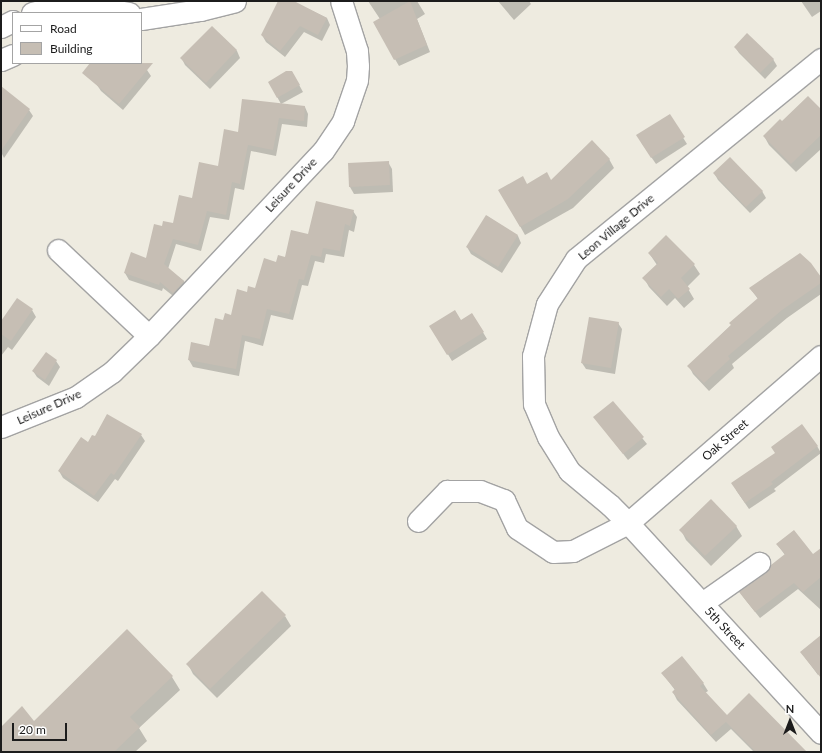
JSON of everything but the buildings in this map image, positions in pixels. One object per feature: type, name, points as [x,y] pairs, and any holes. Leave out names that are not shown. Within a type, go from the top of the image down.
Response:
[{"type":"street","points":[[142,17],[200,10],[235,1]]},
{"type":"street","name":"Leisure Drive","points":[[1,427],[76,397],[112,372],[149,336],[323,150],[343,121],[354,92],[358,66],[356,51],[341,1]]},
{"type":"street","points":[[36,12],[63,5],[84,5],[116,12]]},
{"type":"street","points":[[1,27],[12,22]]},
{"type":"street","points":[[1,60],[12,55]]},
{"type":"street","name":"Leon Village Drive","points":[[628,523],[610,505],[569,471],[548,437],[534,404],[533,356],[547,304],[576,259],[821,59]]},
{"type":"street","points":[[58,250],[149,336]]},
{"type":"street","name":"Oak Street","points":[[418,521],[447,491],[480,491],[504,500],[516,528],[553,552],[573,551],[628,523],[821,356]]},
{"type":"street","name":"5th Street","points":[[628,523],[821,733]]},
{"type":"street","points":[[702,603],[759,563]]}]
